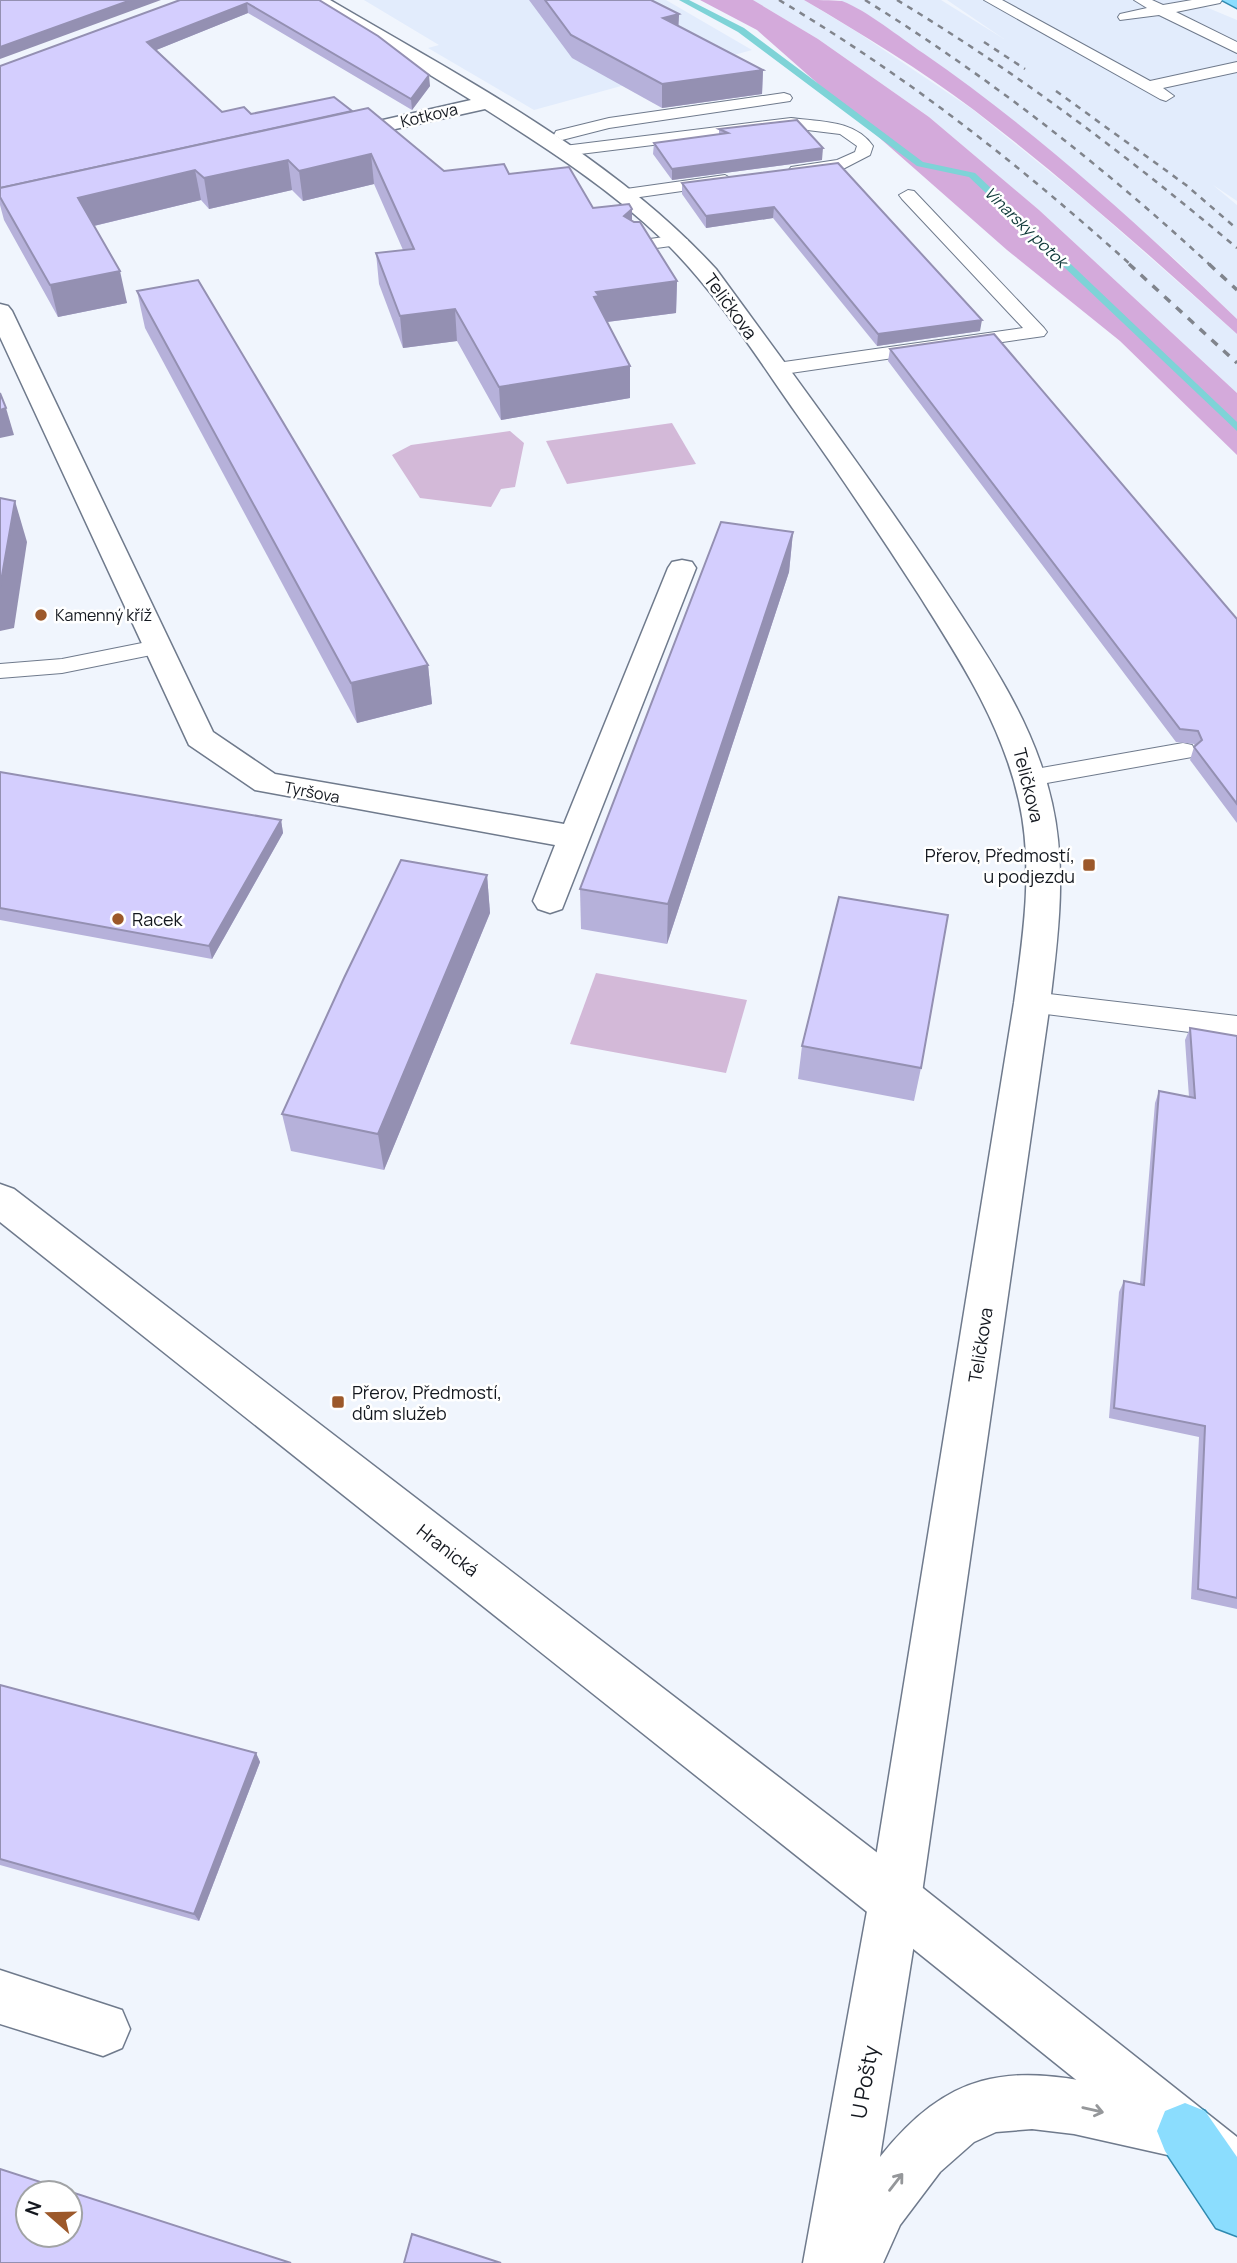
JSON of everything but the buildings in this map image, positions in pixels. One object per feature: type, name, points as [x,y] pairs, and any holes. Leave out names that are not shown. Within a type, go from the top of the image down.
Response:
[{"type":"main road","points":[[1231,0],[1237,3]]},
{"type":"main road","points":[[1211,2138],[1237,2207]]},
{"type":"street","name":"Teličkova","points":[[317,0],[489,102],[556,146],[626,194],[679,240],[708,274],[884,519],[954,626],[1001,707],[1017,740],[1030,778],[1037,803],[1044,872],[1032,1003],[895,1900]]},
{"type":"street","name":"Kotkova","points":[[313,141],[489,102]]},
{"type":"street","name":"Tyršova","points":[[0,311],[200,738],[266,783],[575,837]]},
{"type":"street","points":[[550,901],[682,568]]},
{"type":"street","name":"Hranická","points":[[0,1200],[895,1900],[1211,2138],[1237,2173]]},
{"type":"street","name":"U Pošty","points":[[833,2263],[895,1900]]},
{"type":"street","points":[[0,1997],[103,2029]]},
{"type":"street","points":[[853,2263],[879,2204],[920,2152],[954,2122],[994,2104],[1032,2101],[1074,2106],[1211,2138]]},
{"type":"lane","points":[[991,0],[1166,96]]},
{"type":"lane","points":[[1141,0],[1237,48]]},
{"type":"lane","points":[[1125,17],[1215,0]]},
{"type":"lane","points":[[1049,30],[1068,27]]},
{"type":"lane","points":[[1149,86],[1237,67]]},
{"type":"lane","points":[[556,146],[609,123],[784,98]]},
{"type":"lane","points":[[556,146],[791,123],[844,130],[858,137],[865,146],[862,155],[850,163],[774,174]]},
{"type":"lane","points":[[626,194],[747,178]]},
{"type":"lane","points":[[777,369],[1037,331],[908,195]]},
{"type":"lane","points":[[635,246],[679,240]]},
{"type":"lane","points":[[0,671],[62,666],[157,647]]},
{"type":"lane","points":[[1030,778],[1183,751]]},
{"type":"lane","points":[[1032,1003],[1155,1015],[1237,1027]]},
{"type":"shaded area","points":[[364,0],[666,0],[752,50],[534,110],[428,48],[439,45]]},
{"type":"shaded area","points":[[700,0],[753,0],[818,39],[929,117],[1039,210],[1237,393],[1237,455],[1120,341],[1007,250],[757,30]]},
{"type":"shaded area","points":[[753,0],[804,0],[857,32],[972,109],[1087,202],[1237,334],[1237,393],[1039,210],[929,117],[818,39]]},
{"type":"shaded area","points":[[804,0],[842,1],[862,11],[1006,114],[1046,146],[1200,283],[1237,319],[1237,334],[1108,219],[974,110],[891,53]]},
{"type":"shaded area","points":[[840,0],[941,0],[1004,39],[947,0],[1189,0],[1237,20],[1237,201],[1213,185],[1237,205],[1237,319],[1177,261],[1047,148],[941,66]]},
{"type":"shaded area","points":[[672,423],[696,464],[567,484],[546,441]]},
{"type":"shaded area","points":[[510,431],[524,443],[515,487],[501,489],[491,507],[420,498],[392,455],[411,445]]},
{"type":"shaded area","points":[[596,973],[747,1000],[726,1073],[570,1044]]},
{"type":"waterway","name":"Vinarský potok","points":[[683,0],[741,30],[920,164],[972,175],[1237,428]]},
{"type":"railway","points":[[779,0],[873,60],[962,124],[1048,193],[1131,265]]},
{"type":"railway","points":[[865,0],[956,60],[1044,124],[1170,228],[1210,265]]},
{"type":"railway","points":[[897,0],[1072,117],[1237,248]]},
{"type":"railway","points":[[984,42],[1025,69]]},
{"type":"railway","points":[[1056,91],[1186,185],[1237,229]]},
{"type":"railway","points":[[1129,264],[1237,363]]},
{"type":"railway","points":[[1209,264],[1237,290]]},
{"type":"place","name":"Kamenný kříž","points":[[41,615]]},
{"type":"place","name":"Přerov, Předmostí, u podjezdu","points":[[1089,865]]},
{"type":"place","name":"Racek","points":[[118,919]]},
{"type":"place","name":"Přerov, Předmostí, dům služeb","points":[[338,1402]]}]
